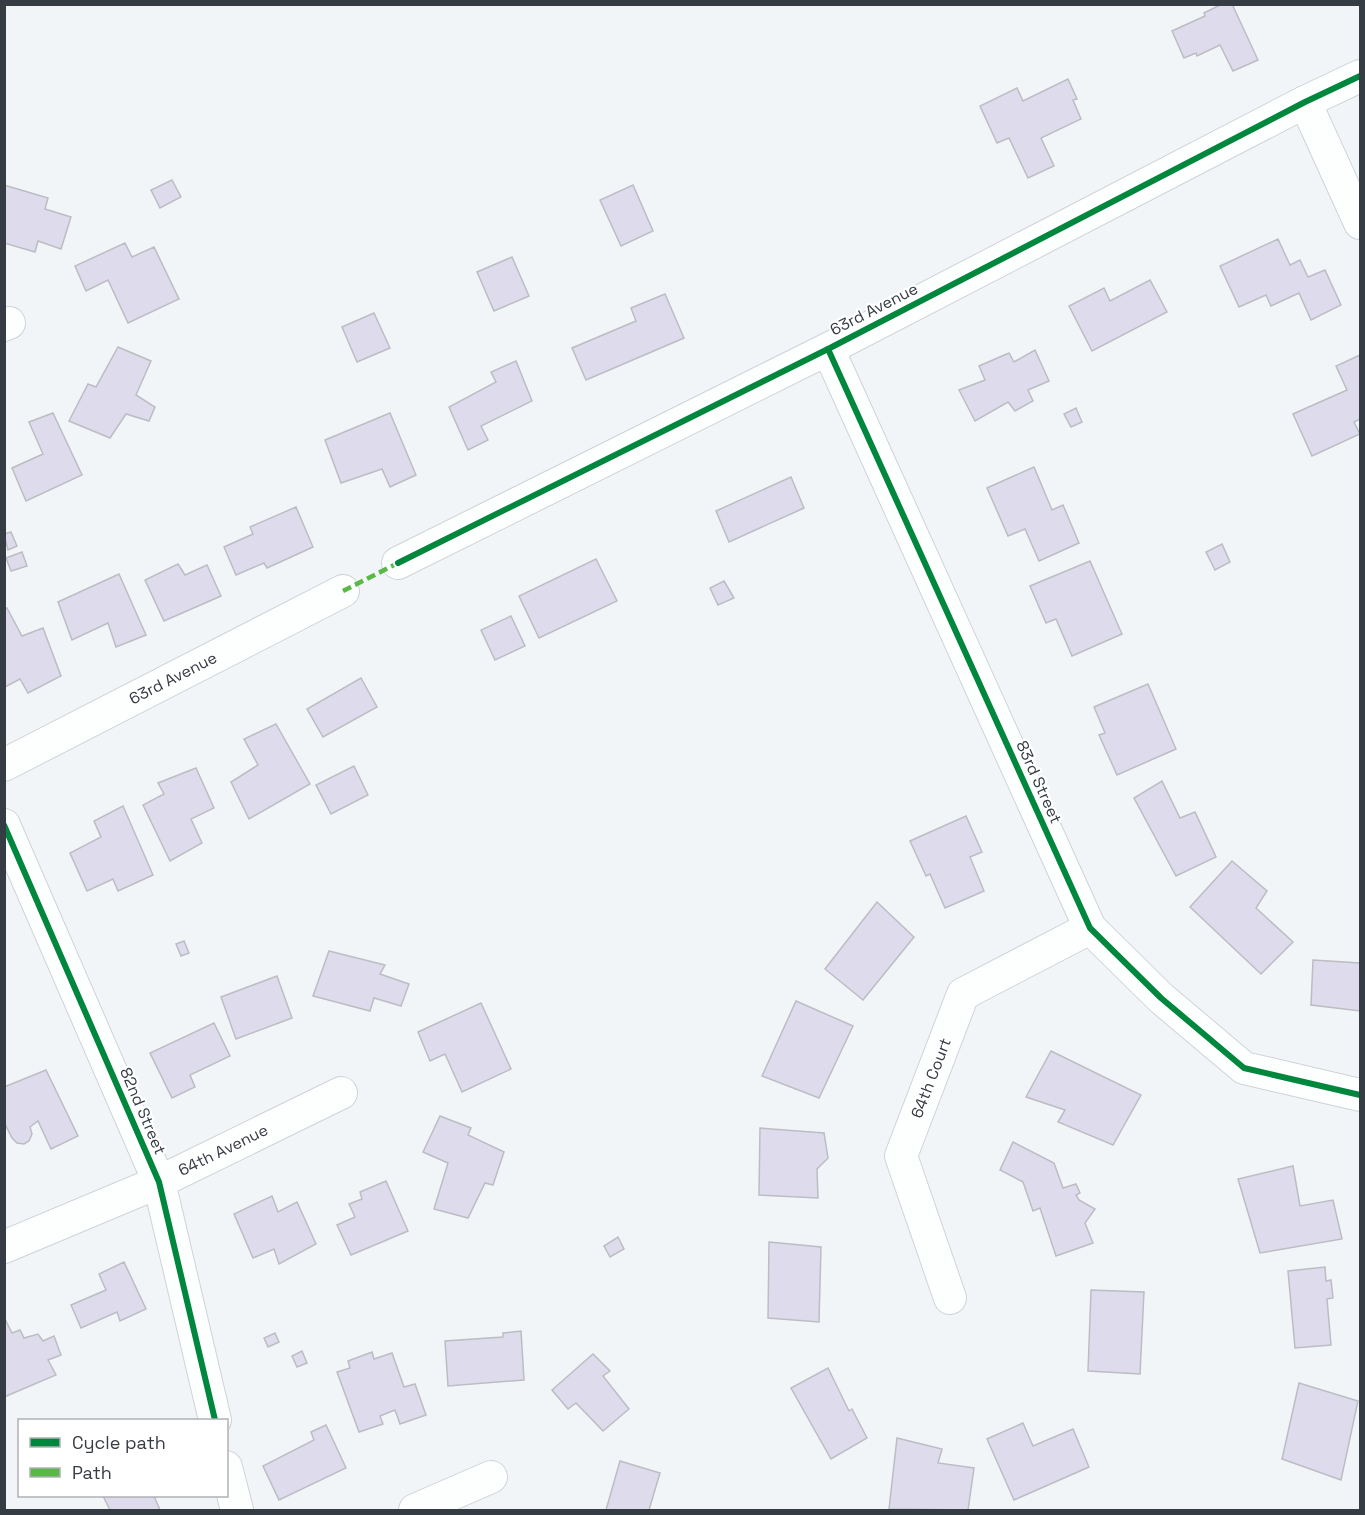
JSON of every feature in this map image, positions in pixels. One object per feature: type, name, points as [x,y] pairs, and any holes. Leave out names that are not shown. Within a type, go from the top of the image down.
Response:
[{"type":"street","name":"63rd Avenue","points":[[398,563],[828,349],[1305,102],[1360,76]]},
{"type":"street","points":[[1305,102],[1360,223]]},
{"type":"street","name":"83rd Street","points":[[828,349],[1090,927],[1161,998],[1245,1068],[1360,1095]]},
{"type":"street","name":"63rd Avenue","points":[[4,765],[343,591]]},
{"type":"street","name":"82nd Street","points":[[4,825],[159,1182],[215,1419]]},
{"type":"street","name":"64th Court","points":[[950,1298],[901,1156],[905,1145],[963,994],[1090,927]]},
{"type":"street","name":"64th Avenue","points":[[4,1247],[159,1182],[341,1093]]},
{"type":"street","points":[[228,1475],[237,1510]]},
{"type":"street","points":[[415,1510],[491,1477]]},
{"type":"building","points":[[1222,4],[1232,4],[1258,60],[1233,71],[1220,45],[1197,56],[1196,53],[1184,58],[1172,31],[1205,16],[1204,13]]},
{"type":"building","points":[[1068,79],[1077,99],[1073,100],[1081,119],[1041,138],[1054,166],[1028,178],[1009,138],[997,143],[980,106],[1017,88],[1023,101]]},
{"type":"building","points":[[172,180],[181,197],[160,208],[151,190]]},
{"type":"building","points":[[4,185],[48,198],[45,209],[71,217],[61,249],[38,241],[35,252],[4,243]]},
{"type":"building","points":[[633,185],[653,231],[621,246],[600,200]]},
{"type":"building","points":[[1278,239],[1290,265],[1300,260],[1308,277],[1325,270],[1341,305],[1311,320],[1299,293],[1271,306],[1266,295],[1239,307],[1220,266]]},
{"type":"building","points":[[125,243],[132,257],[154,247],[179,299],[128,323],[108,280],[86,291],[75,266]]},
{"type":"building","points":[[512,257],[529,296],[494,311],[477,272]]},
{"type":"building","points":[[1150,280],[1167,312],[1092,351],[1069,306],[1104,288],[1110,301]]},
{"type":"building","points":[[665,294],[684,338],[586,380],[572,348],[636,321],[631,308]]},
{"type":"building","points":[[374,313],[390,348],[357,362],[342,327]]},
{"type":"building","points":[[118,347],[151,361],[136,395],[155,407],[149,421],[126,414],[110,438],[69,421],[88,384],[96,387]]},
{"type":"building","points":[[1035,350],[1049,381],[1028,390],[1033,401],[1015,411],[1008,402],[975,421],[959,390],[985,380],[979,366],[1009,353],[1014,362]]},
{"type":"building","points":[[1360,355],[1360,419],[1354,422],[1360,434],[1312,456],[1293,414],[1347,390],[1336,366]]},
{"type":"building","points":[[516,361],[532,401],[481,426],[488,440],[468,450],[449,407],[496,382],[491,372]]},
{"type":"building","points":[[1076,408],[1082,422],[1071,427],[1064,414]]},
{"type":"building","points":[[53,413],[82,475],[26,501],[12,468],[43,454],[29,422]]},
{"type":"building","points":[[390,413],[416,475],[390,487],[382,469],[341,483],[325,440]]},
{"type":"building","points":[[1034,467],[1052,510],[1063,505],[1079,543],[1039,561],[1025,529],[1008,536],[987,488]]},
{"type":"building","points":[[791,477],[804,508],[729,542],[716,511]]},
{"type":"building","points":[[296,507],[313,547],[267,568],[264,563],[236,575],[224,547],[253,534],[250,527]]},
{"type":"building","points":[[11,532],[17,546],[8,550],[4,534]]},
{"type":"building","points":[[1222,544],[1230,562],[1215,570],[1206,552]]},
{"type":"building","points":[[22,552],[27,566],[11,571],[6,558]]},
{"type":"building","points":[[596,559],[617,601],[539,638],[519,596]]},
{"type":"building","points":[[1090,561],[1122,634],[1072,656],[1056,619],[1046,623],[1030,586]]},
{"type":"building","points":[[178,564],[185,575],[207,565],[221,596],[164,621],[145,580]]},
{"type":"building","points":[[119,574],[146,635],[116,647],[108,623],[72,640],[58,602]]},
{"type":"building","points":[[724,581],[734,598],[718,605],[710,588]]},
{"type":"building","points":[[7,608],[22,636],[43,628],[61,676],[28,693],[20,679],[5,687],[4,609]]},
{"type":"building","points":[[511,616],[525,646],[495,660],[481,630]]},
{"type":"building","points":[[361,678],[377,707],[323,737],[307,709]]},
{"type":"building","points":[[1148,684],[1176,749],[1117,775],[1099,735],[1105,733],[1094,707]]},
{"type":"building","points":[[276,724],[310,784],[249,819],[231,782],[258,765],[244,739]]},
{"type":"building","points":[[354,766],[368,795],[331,814],[316,785]]},
{"type":"building","points":[[196,768],[214,808],[191,819],[202,843],[170,861],[143,805],[164,794],[158,783]]},
{"type":"building","points":[[1162,781],[1180,818],[1195,812],[1216,857],[1176,876],[1134,798]]},
{"type":"building","points":[[123,806],[153,875],[118,891],[113,879],[87,891],[70,853],[101,837],[94,821]]},
{"type":"building","points":[[966,816],[982,852],[970,857],[984,891],[945,908],[930,874],[926,876],[910,841]]},
{"type":"building","points":[[1232,861],[1267,891],[1256,908],[1293,942],[1261,974],[1190,907]]},
{"type":"building","points":[[877,902],[914,937],[863,1000],[825,969]]},
{"type":"building","points":[[184,941],[189,953],[181,956],[176,944]]},
{"type":"building","points":[[329,951],[385,965],[380,974],[409,984],[401,1006],[374,998],[370,1011],[313,996]]},
{"type":"building","points":[[1313,960],[1360,963],[1360,1011],[1311,1005]]},
{"type":"building","points":[[277,976],[292,1018],[236,1039],[221,997]]},
{"type":"building","points":[[796,1001],[853,1026],[819,1098],[762,1076]]},
{"type":"building","points":[[481,1003],[511,1069],[462,1092],[445,1054],[430,1061],[418,1032]]},
{"type":"building","points":[[214,1023],[230,1056],[190,1075],[195,1087],[172,1098],[150,1053]]},
{"type":"building","points":[[1051,1051],[1141,1095],[1113,1145],[1058,1122],[1065,1110],[1026,1097]]},
{"type":"building","points":[[46,1070],[78,1136],[51,1149],[38,1121],[30,1127],[32,1134],[29,1141],[24,1144],[17,1143],[12,1138],[4,1122],[4,1087]]},
{"type":"building","points":[[440,1116],[471,1128],[468,1135],[504,1152],[493,1185],[485,1183],[468,1218],[434,1209],[448,1163],[423,1152]]},
{"type":"building","points":[[760,1128],[824,1133],[828,1158],[817,1169],[818,1198],[759,1195]]},
{"type":"building","points":[[1013,1142],[1054,1163],[1063,1188],[1076,1184],[1080,1193],[1076,1195],[1079,1200],[1095,1209],[1085,1223],[1093,1243],[1056,1256],[1040,1208],[1033,1211],[1023,1182],[1000,1170]]},
{"type":"building","points":[[1293,1166],[1300,1206],[1333,1200],[1342,1239],[1260,1253],[1238,1179]]},
{"type":"building","points":[[386,1181],[408,1231],[351,1255],[337,1225],[355,1217],[349,1204],[362,1199],[360,1192]]},
{"type":"building","points":[[272,1196],[278,1212],[297,1202],[316,1244],[279,1264],[274,1249],[253,1258],[234,1214]]},
{"type":"building","points":[[618,1237],[624,1249],[610,1257],[604,1246]]},
{"type":"building","points":[[769,1242],[821,1247],[819,1322],[768,1318]]},
{"type":"building","points":[[124,1262],[146,1309],[120,1321],[117,1312],[81,1328],[71,1305],[106,1290],[99,1274]]},
{"type":"building","points":[[1325,1267],[1326,1281],[1331,1280],[1333,1298],[1327,1299],[1331,1345],[1295,1348],[1288,1271]]},
{"type":"building","points":[[1091,1290],[1144,1292],[1140,1374],[1088,1371]]},
{"type":"building","points":[[4,1317],[12,1333],[20,1330],[24,1338],[38,1334],[43,1341],[54,1336],[61,1355],[48,1360],[56,1375],[4,1397]]},
{"type":"building","points":[[521,1331],[524,1380],[448,1386],[445,1341],[503,1337],[503,1333]]},
{"type":"building","points":[[275,1333],[279,1342],[268,1347],[264,1338]]},
{"type":"building","points":[[302,1351],[307,1363],[297,1367],[292,1356]]},
{"type":"building","points":[[372,1352],[374,1359],[392,1353],[404,1387],[415,1384],[426,1415],[400,1424],[395,1410],[380,1416],[383,1424],[359,1432],[337,1372],[350,1368],[348,1361]]},
{"type":"building","points":[[593,1354],[610,1371],[603,1376],[629,1409],[603,1431],[576,1403],[568,1409],[552,1390]]},
{"type":"building","points":[[828,1368],[849,1411],[852,1409],[867,1438],[831,1459],[791,1388]]},
{"type":"building","points":[[1299,1383],[1358,1401],[1341,1480],[1282,1459]]},
{"type":"building","points":[[1023,1423],[1033,1446],[1073,1429],[1089,1467],[1014,1500],[987,1439]]},
{"type":"building","points":[[326,1425],[346,1468],[279,1500],[263,1466],[314,1440],[311,1432]]},
{"type":"building","points":[[897,1438],[942,1449],[938,1463],[974,1468],[968,1510],[889,1509]]},
{"type":"building","points":[[620,1461],[660,1473],[649,1510],[606,1510]]},
{"type":"building","points":[[104,1497],[154,1497],[160,1510],[110,1510]]},
{"type":"marked path","points":[[343,591],[398,563]]},
{"type":"cycle path","points":[[398,563],[828,349],[1305,102],[1360,76]]},
{"type":"cycle path","points":[[828,349],[1090,928],[1161,998],[1244,1068],[1360,1095]]},
{"type":"cycle path","points":[[4,825],[159,1182],[215,1419]]}]
